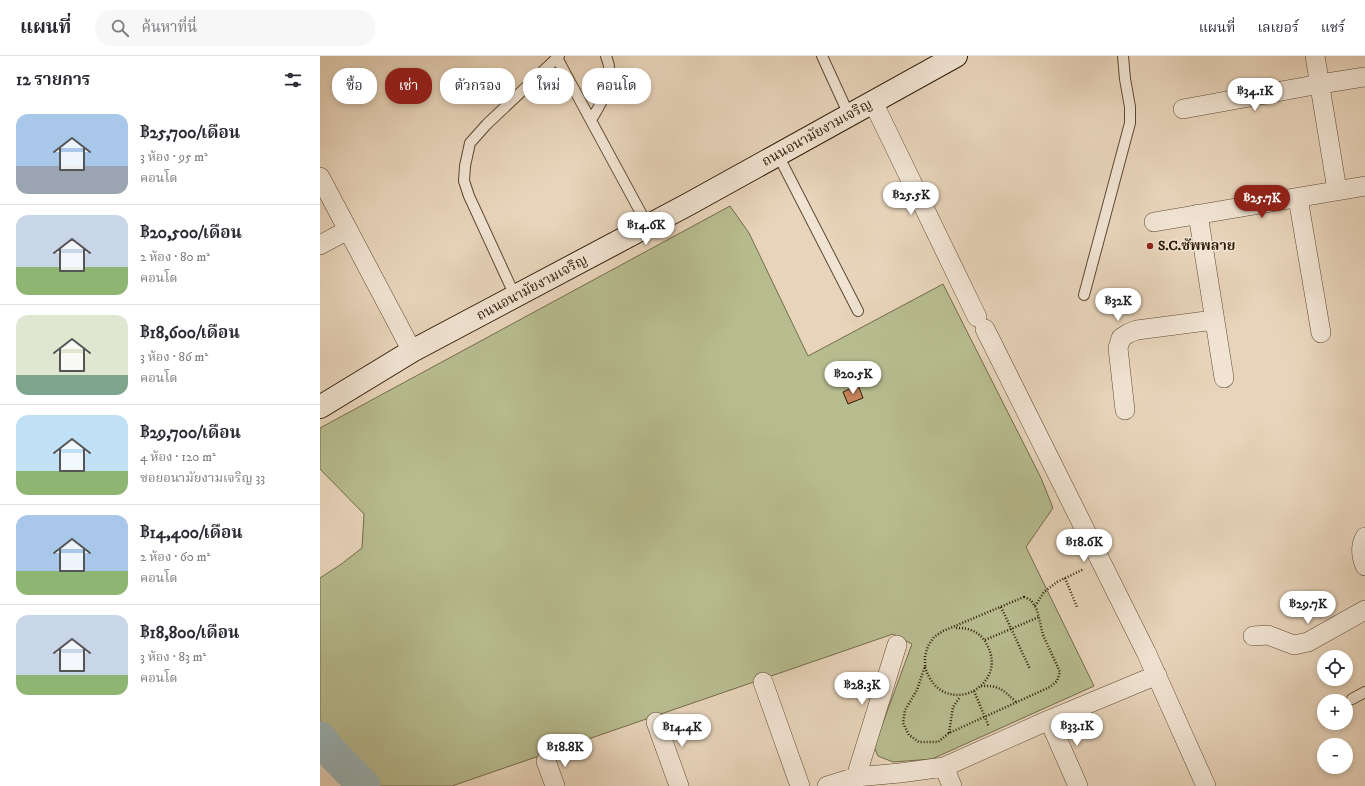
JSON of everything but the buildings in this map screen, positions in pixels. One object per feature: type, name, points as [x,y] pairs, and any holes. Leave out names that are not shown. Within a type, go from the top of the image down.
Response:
[{"type":"street","name":"ถนนอนามัยงามเจริญ","points":[[320,407],[412,351],[648,226],[956,56]]},
{"type":"street","points":[[1315,56],[1338,190]]},
{"type":"street","points":[[1184,109],[1365,77]]},
{"type":"street","points":[[873,102],[981,323],[1157,675],[1206,786]]},
{"type":"street","points":[[320,177],[412,351]]},
{"type":"street","points":[[1154,222],[1365,186]]},
{"type":"street","points":[[1298,198],[1322,333]]},
{"type":"street","points":[[1198,214],[1224,378]]},
{"type":"street","points":[[320,244],[348,230]]},
{"type":"street","points":[[1125,410],[1118,348],[1121,338],[1137,330],[1214,320]]},
{"type":"street","points":[[1365,537],[1362,543],[1362,558],[1365,566]]},
{"type":"street","points":[[1253,636],[1268,635],[1294,645],[1308,642],[1365,610]]},
{"type":"street","points":[[856,777],[897,645]]},
{"type":"street","points":[[827,786],[856,777],[944,767],[1049,720],[1157,675]]},
{"type":"street","points":[[763,682],[800,786]]},
{"type":"street","points":[[1049,720],[1078,786]]},
{"type":"street","points":[[656,722],[679,786]]},
{"type":"street","points":[[546,761],[555,786]]},
{"type":"street","points":[[944,767],[952,786]]},
{"type":"lane","points":[[515,296],[469,196],[464,181],[465,166],[470,143],[487,124],[557,56],[648,226]]},
{"type":"lane","points":[[591,120],[600,105],[607,88],[610,71],[606,56]]},
{"type":"lane","points":[[822,56],[849,115]]},
{"type":"lane","points":[[1084,295],[1130,123],[1130,107],[1123,56]]},
{"type":"lane","points":[[778,155],[858,311]]},
{"type":"lane","points":[[1353,698],[1365,692]]},
{"type":"path","points":[[1035,606],[1044,592],[1057,582],[1100,561]]},
{"type":"path","points":[[1065,578],[1077,607]]},
{"type":"path","points":[[925,666],[917,690],[905,710],[903,723],[909,735],[919,742],[938,742],[949,733],[1050,687],[1057,681],[1060,672],[1043,635],[1035,606],[1031,600],[1024,597],[943,631],[934,637],[928,646],[925,656],[925,666],[928,677],[935,686],[945,692],[956,695],[967,694],[974,691],[986,681],[991,671],[992,660],[990,648],[985,640],[975,631],[964,628],[952,628]]},
{"type":"path","points":[[1001,607],[1030,668]]},
{"type":"path","points":[[985,640],[1038,617]]},
{"type":"path","points":[[980,686],[992,686],[1003,690],[1016,702]]},
{"type":"path","points":[[974,691],[996,744]]},
{"type":"path","points":[[949,733],[954,707],[960,697]]},
{"type":"green space","points":[[730,206],[749,233],[808,356],[943,284],[1041,478],[1053,508],[1026,547],[1094,686],[932,759],[893,762],[878,756],[874,747],[912,644],[893,634],[452,786],[376,786],[359,771],[320,723],[320,578],[362,548],[364,514],[320,469],[320,428]]},
{"type":"waterway","points":[[320,738],[332,753],[364,786]]},
{"type":"place","name":"S.C.ซัพพลาย","points":[[1150,246]]}]
